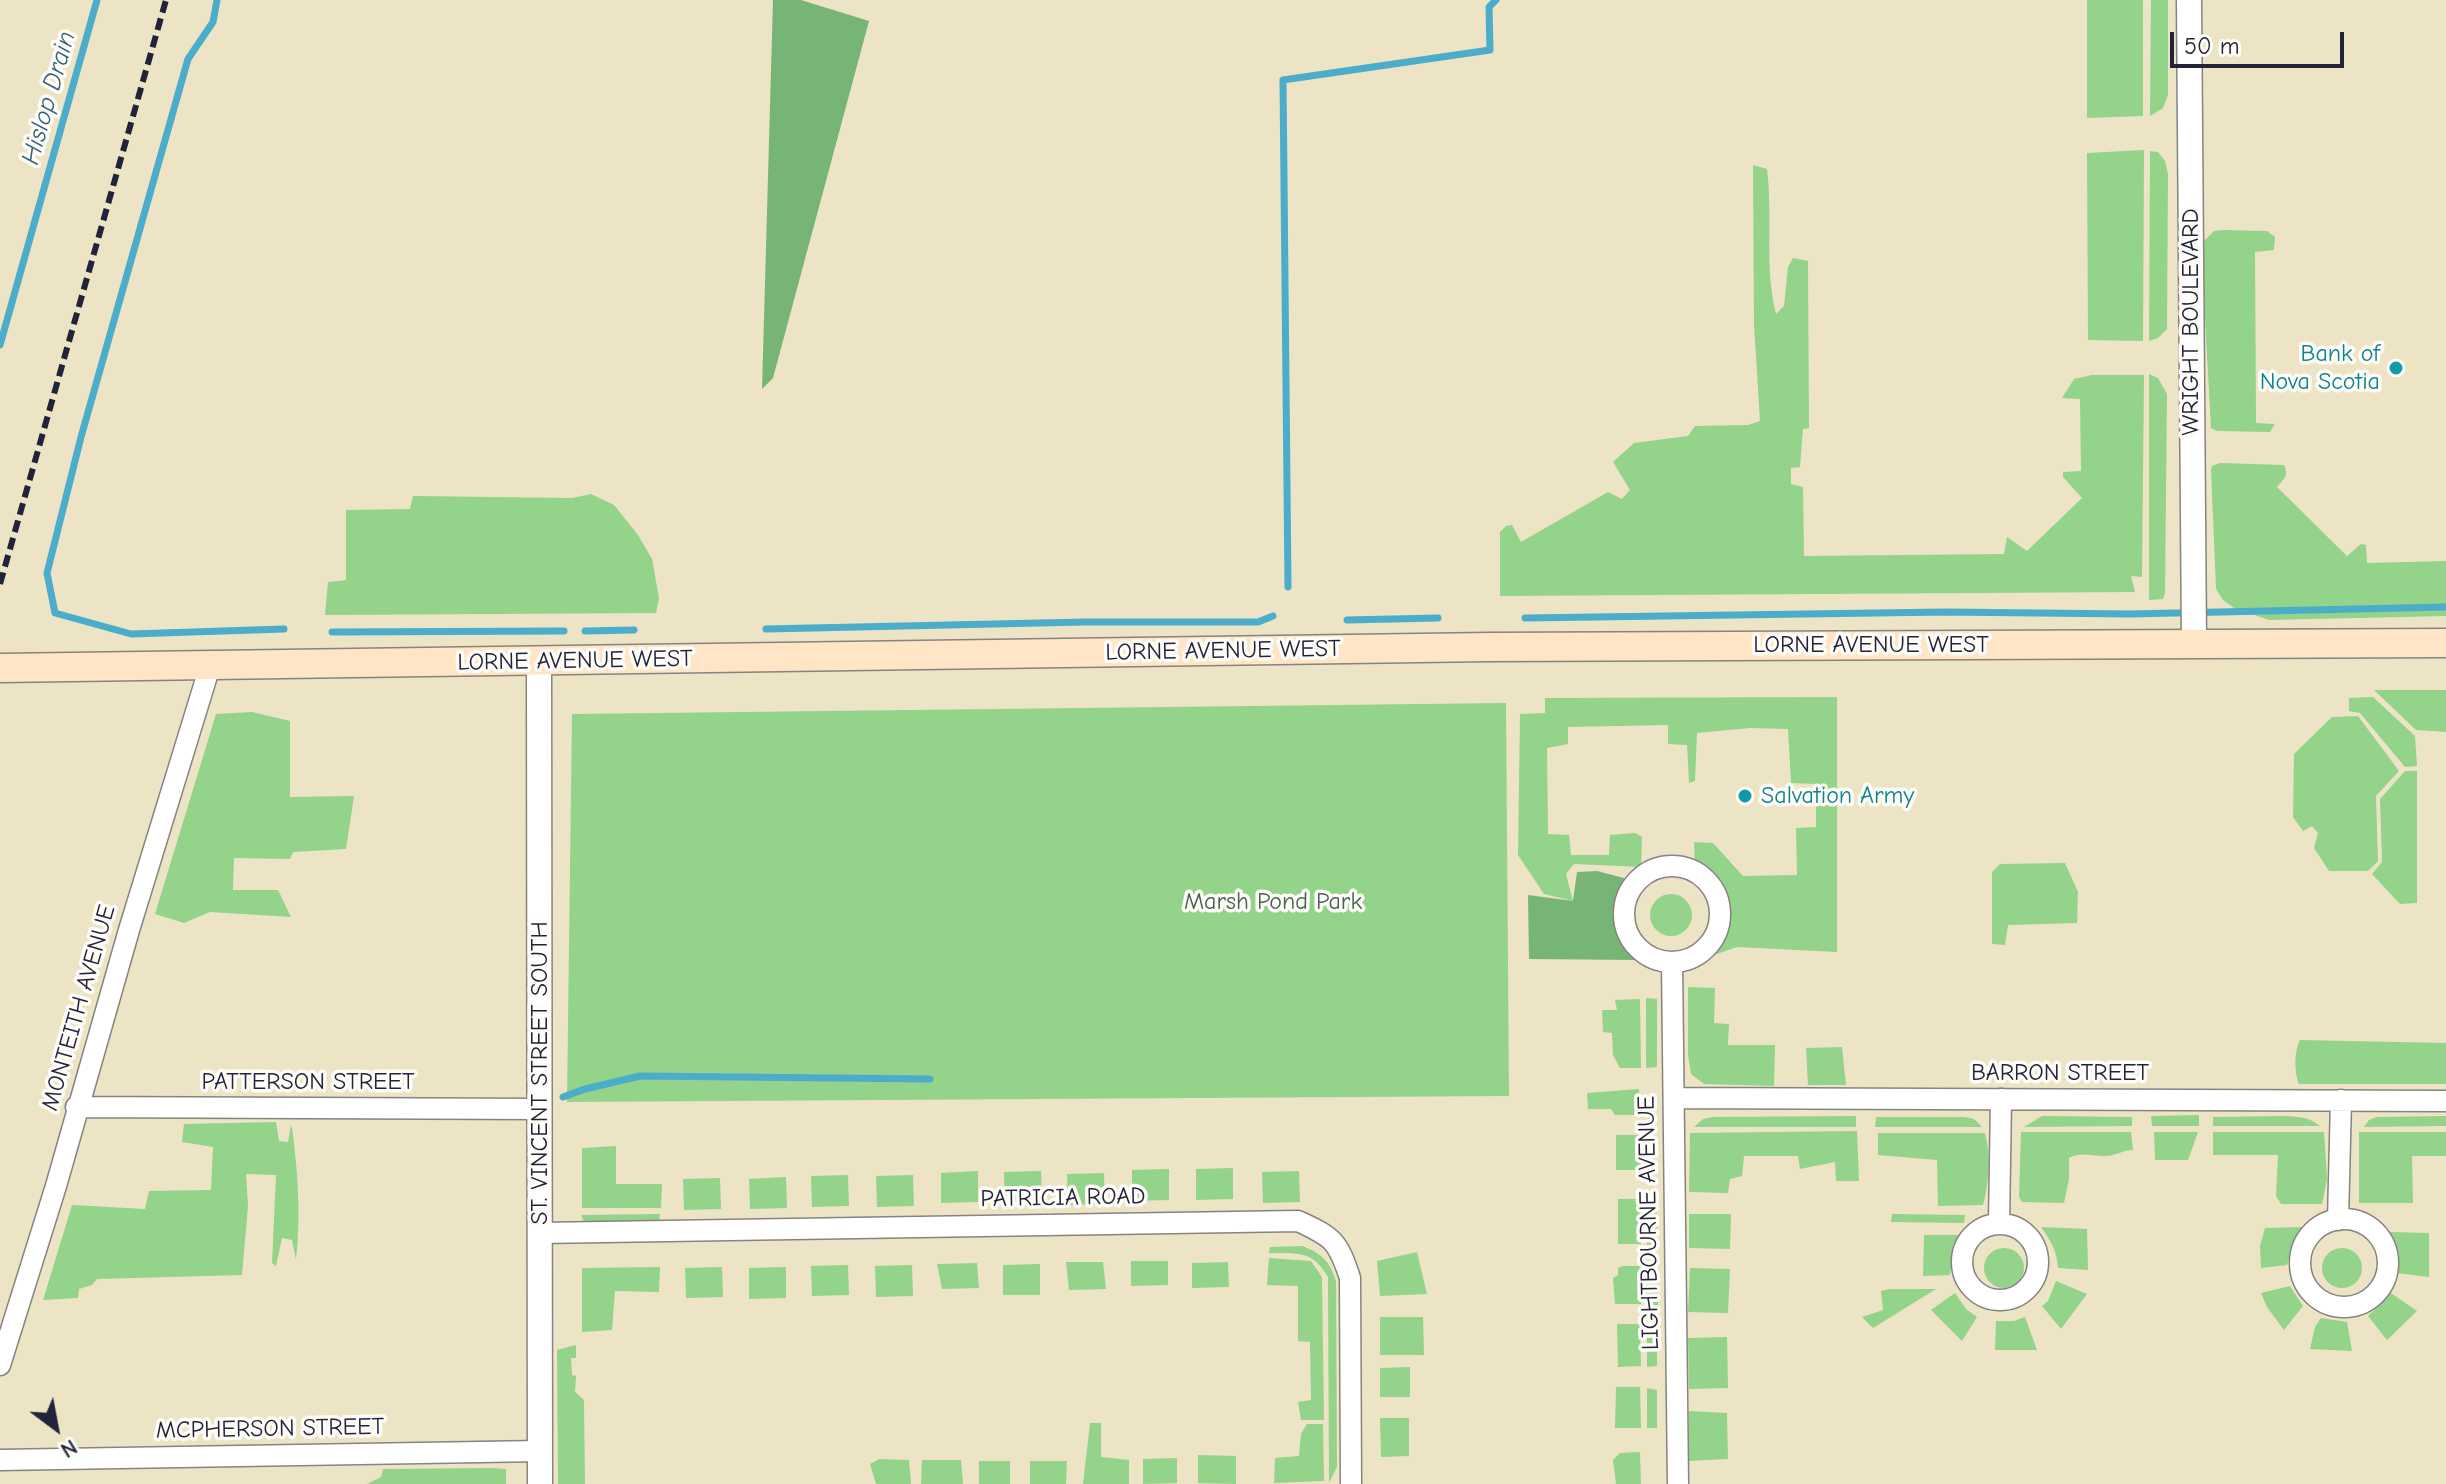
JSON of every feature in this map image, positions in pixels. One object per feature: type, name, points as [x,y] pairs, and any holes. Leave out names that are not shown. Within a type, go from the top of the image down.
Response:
[{"type":"main road","name":"LORNE AVENUE WEST","points":[[0,668],[1490,647],[2446,643]]},
{"type":"street","name":"WRIGHT BOULEVARD","points":[[2189,0],[2194,643]]},
{"type":"street","name":"ST. VINCENT STREET SOUTH","points":[[539,661],[540,1484]]},
{"type":"street","name":"MONTEITH AVENUE","points":[[0,1365],[210,666]]},
{"type":"street","points":[[1668,866],[1682,867],[1707,880],[1720,907],[1719,924],[1708,946],[1688,960],[1672,962],[1654,959],[1642,952],[1625,925],[1625,908],[1630,892],[1652,870],[1668,866]]},
{"type":"street","name":"LIGHTBOURNE AVENUE","points":[[1672,962],[1678,1484]]},
{"type":"street","name":"BARRON STREET","points":[[1674,1098],[2446,1101]]},
{"type":"street","points":[[1999,1224],[2001,1099]]},
{"type":"street","points":[[2338,1220],[2341,1100]]},
{"type":"street","name":"PATTERSON STREET","points":[[76,1107],[540,1109]]},
{"type":"street","points":[[2338,1220],[2364,1224],[2385,1247],[2388,1262],[2384,1281],[2375,1294],[2367,1300],[2344,1307],[2331,1305],[2313,1294],[2304,1282],[2300,1267],[2301,1252],[2311,1233],[2323,1224],[2338,1220]]},
{"type":"street","name":"PATRICIA ROAD","points":[[540,1233],[1298,1221],[1321,1231],[1340,1247],[1350,1278],[1351,1484]]},
{"type":"street","name":"MCPHERSON STREET","points":[[0,1460],[540,1451]]},
{"type":"green space","points":[[773,0],[801,0],[869,21],[773,378],[762,389]]},
{"type":"green space","points":[[2087,0],[2143,0],[2143,116],[2087,118]]},
{"type":"green space","points":[[2151,0],[2168,0],[2168,95],[2163,108],[2150,116]]},
{"type":"green space","points":[[2144,150],[2143,341],[2088,340],[2087,153]]},
{"type":"green space","points":[[2150,151],[2158,152],[2165,161],[2168,174],[2167,329],[2158,338],[2149,341]]},
{"type":"green space","points":[[1753,165],[1767,169],[1770,278],[1776,314],[1784,306],[1788,267],[1793,258],[1808,261],[1809,428],[1803,429],[1800,467],[1791,468],[1791,484],[1803,487],[1804,556],[2004,554],[2007,537],[2027,551],[2082,498],[2063,477],[2063,472],[2081,471],[2080,399],[2062,398],[2074,379],[2092,375],[2144,375],[2142,577],[2131,576],[2135,592],[1500,596],[1500,532],[1506,526],[1512,525],[1521,542],[1608,492],[1622,499],[1630,490],[1613,462],[1634,443],[1688,436],[1695,426],[1748,425],[1760,421],[1754,324]]},
{"type":"green space","points":[[2214,231],[2267,231],[2275,237],[2274,250],[2255,252],[2256,423],[2275,424],[2270,432],[2217,431],[2211,428],[2204,241]]},
{"type":"green space","points":[[2149,374],[2158,378],[2167,394],[2165,593],[2163,599],[2149,600]]},
{"type":"green space","points":[[2220,463],[2284,465],[2286,475],[2277,487],[2347,556],[2361,544],[2366,545],[2367,563],[2446,561],[2446,616],[2269,620],[2234,608],[2223,600],[2216,589],[2211,470],[2212,466]]},
{"type":"green space","points":[[591,494],[614,505],[652,559],[659,598],[656,613],[325,615],[328,582],[346,580],[346,510],[410,509],[413,496],[572,498]]},
{"type":"green space","points":[[2374,690],[2446,690],[2446,732],[2416,730]]},
{"type":"green space","points":[[1837,697],[1837,952],[1737,947],[1705,958],[1721,933],[1725,909],[1717,886],[1695,866],[1694,842],[1713,843],[1743,876],[1797,875],[1796,828],[1816,827],[1816,784],[1791,783],[1788,729],[1750,728],[1697,733],[1695,781],[1689,783],[1687,745],[1668,744],[1668,725],[1568,727],[1568,744],[1547,748],[1548,834],[1569,835],[1571,855],[1609,855],[1610,835],[1635,833],[1642,837],[1641,867],[1574,864],[1566,874],[1573,901],[1544,894],[1518,855],[1520,714],[1545,713],[1545,698]]},
{"type":"green space","points":[[2373,697],[2415,736],[2417,766],[2405,767],[2360,713],[2349,711],[2349,698]]},
{"type":"green space","name":"Marsh Pond Park","points":[[1506,703],[1509,1096],[567,1102],[572,714]]},
{"type":"green space","points":[[252,712],[290,721],[290,797],[354,796],[346,849],[293,852],[290,859],[234,858],[233,890],[278,890],[291,917],[210,912],[184,923],[155,914],[216,714]]},
{"type":"green space","points":[[2358,716],[2399,771],[2376,796],[2378,861],[2368,871],[2329,871],[2314,848],[2318,833],[2312,826],[2303,831],[2293,817],[2294,754],[2332,717]]},
{"type":"green space","points":[[2405,771],[2417,771],[2417,903],[2400,904],[2372,874],[2382,862],[2380,799]]},
{"type":"green space","points":[[2065,863],[2078,892],[2077,923],[2008,925],[2005,945],[1992,944],[1992,872],[2000,864]]},
{"type":"green space","points":[[1597,871],[1624,878],[1619,922],[1637,960],[1529,959],[1528,895],[1573,901],[1577,872]]},
{"type":"green space","points":[[1671,894],[1686,900],[1692,915],[1686,930],[1671,936],[1656,930],[1650,915],[1656,900]]},
{"type":"green space","points":[[1688,987],[1715,988],[1714,1023],[1729,1024],[1728,1045],[1775,1045],[1774,1086],[1704,1084],[1691,1074]]},
{"type":"green space","points":[[1646,998],[1657,999],[1657,1067],[1646,1068]]},
{"type":"green space","points":[[1640,999],[1641,1068],[1620,1068],[1613,1055],[1612,1033],[1603,1032],[1602,1010],[1617,1010],[1615,1000]]},
{"type":"green space","points":[[2300,1040],[2446,1043],[2446,1084],[2299,1084],[2295,1062]]},
{"type":"green space","points":[[1842,1047],[1846,1085],[1808,1085],[1806,1048]]},
{"type":"green space","points":[[1639,1089],[1640,1115],[1615,1115],[1611,1109],[1588,1109],[1587,1093]]},
{"type":"green space","points":[[2199,1115],[2199,1126],[2152,1126],[2151,1116]]},
{"type":"green space","points":[[1856,1116],[1856,1127],[1694,1127],[1703,1119],[1712,1117]]},
{"type":"green space","points":[[2042,1116],[2132,1117],[2132,1126],[2024,1127]]},
{"type":"green space","points":[[2285,1116],[2308,1119],[2320,1126],[2213,1126],[2213,1117]]},
{"type":"green space","points":[[2446,1116],[2446,1126],[2364,1127],[2369,1120],[2377,1117]]},
{"type":"green space","points":[[1876,1117],[1965,1117],[1974,1119],[1982,1127],[1875,1127]]},
{"type":"green space","points":[[276,1122],[279,1141],[288,1142],[291,1125],[292,1128],[298,1194],[296,1260],[292,1240],[282,1238],[276,1266],[272,1263],[276,1175],[246,1174],[248,1206],[242,1275],[97,1279],[92,1285],[79,1289],[78,1298],[43,1300],[72,1205],[145,1209],[149,1191],[211,1190],[213,1147],[182,1142],[184,1124]]},
{"type":"green space","points":[[1857,1131],[1859,1181],[1836,1181],[1835,1162],[1800,1169],[1798,1156],[1744,1156],[1742,1176],[1730,1179],[1728,1193],[1689,1192],[1690,1133]]},
{"type":"green space","points":[[2021,1132],[2131,1132],[2133,1150],[2107,1156],[2069,1158],[2064,1203],[2022,1202],[2019,1197]]},
{"type":"green space","points":[[2154,1132],[2198,1132],[2188,1160],[2155,1160]]},
{"type":"green space","points":[[2213,1132],[2324,1132],[2327,1179],[2322,1204],[2281,1204],[2276,1196],[2278,1155],[2213,1155]]},
{"type":"green space","points":[[2359,1132],[2446,1132],[2446,1156],[2412,1156],[2413,1203],[2359,1203]]},
{"type":"green space","points":[[1878,1133],[1985,1133],[1988,1169],[1983,1205],[1938,1206],[1937,1160],[1878,1155]]},
{"type":"green space","points":[[1616,1135],[1641,1135],[1641,1170],[1616,1170]]},
{"type":"green space","points":[[616,1146],[616,1184],[662,1184],[661,1208],[582,1208],[582,1148]]},
{"type":"green space","points":[[1233,1168],[1233,1199],[1196,1200],[1196,1169]]},
{"type":"green space","points":[[1169,1169],[1169,1200],[1132,1201],[1132,1170]]},
{"type":"green space","points":[[978,1171],[978,1202],[941,1203],[941,1173]]},
{"type":"green space","points":[[1041,1171],[1042,1202],[1005,1202],[1004,1172]]},
{"type":"green space","points":[[1299,1171],[1300,1202],[1263,1203],[1262,1172]]},
{"type":"green space","points":[[1104,1173],[1105,1204],[1068,1205],[1067,1174]]},
{"type":"green space","points":[[848,1175],[849,1206],[812,1207],[811,1176]]},
{"type":"green space","points":[[913,1175],[914,1206],[877,1207],[876,1176]]},
{"type":"green space","points":[[786,1177],[787,1208],[750,1209],[749,1179]]},
{"type":"green space","points":[[720,1178],[721,1209],[684,1210],[683,1179]]},
{"type":"green space","points":[[1618,1199],[1641,1199],[1641,1244],[1618,1244]]},
{"type":"green space","points":[[1656,1199],[1658,1244],[1647,1245],[1646,1200]]},
{"type":"green space","points":[[660,1214],[659,1222],[584,1222],[581,1215]]},
{"type":"green space","points":[[1689,1214],[1731,1214],[1730,1249],[1689,1248]]},
{"type":"green space","points":[[1892,1214],[1965,1215],[1964,1223],[1891,1222]]},
{"type":"green space","points":[[2041,1227],[2087,1229],[2088,1270],[2058,1268],[2053,1246]]},
{"type":"green space","points":[[2305,1227],[2295,1240],[2287,1265],[2261,1268],[2260,1246],[2265,1228]]},
{"type":"green space","points":[[2390,1232],[2429,1233],[2429,1277],[2397,1273],[2393,1250],[2385,1235]]},
{"type":"green space","points":[[1924,1235],[1960,1235],[1953,1249],[1950,1275],[1923,1276]]},
{"type":"green space","points":[[1302,1246],[1324,1259],[1336,1281],[1337,1467],[1329,1483],[1328,1277],[1310,1257],[1269,1253],[1270,1247]]},
{"type":"green space","points":[[2004,1248],[2018,1254],[2024,1268],[2018,1282],[2004,1288],[1990,1282],[1984,1268],[1990,1254]]},
{"type":"green space","points":[[2342,1248],[2356,1254],[2362,1268],[2356,1282],[2342,1288],[2328,1282],[2322,1268],[2328,1254]]},
{"type":"green space","points":[[1417,1252],[1427,1294],[1380,1296],[1377,1261]]},
{"type":"green space","points":[[1269,1258],[1311,1261],[1322,1277],[1324,1420],[1301,1420],[1298,1402],[1311,1400],[1310,1342],[1298,1341],[1298,1286],[1267,1285]]},
{"type":"green space","points":[[1131,1261],[1168,1261],[1168,1285],[1131,1286]]},
{"type":"green space","points":[[1066,1262],[1103,1262],[1106,1289],[1069,1290]]},
{"type":"green space","points":[[1228,1262],[1229,1287],[1192,1288],[1192,1263]]},
{"type":"green space","points":[[977,1263],[979,1288],[942,1289],[937,1264]]},
{"type":"green space","points":[[1040,1264],[1040,1295],[1003,1295],[1003,1265]]},
{"type":"green space","points":[[848,1265],[849,1295],[812,1296],[811,1266]]},
{"type":"green space","points":[[912,1265],[913,1296],[876,1297],[875,1266]]},
{"type":"green space","points":[[1646,1265],[1657,1267],[1658,1306],[1646,1305]]},
{"type":"green space","points":[[1640,1266],[1641,1304],[1615,1304],[1613,1278],[1618,1275],[1618,1268]]},
{"type":"green space","points":[[660,1267],[659,1292],[615,1291],[612,1330],[582,1332],[582,1268]]},
{"type":"green space","points":[[722,1267],[723,1297],[686,1298],[685,1268]]},
{"type":"green space","points":[[786,1267],[786,1298],[749,1299],[749,1268]]},
{"type":"green space","points":[[1690,1268],[1730,1269],[1728,1313],[1688,1312]]},
{"type":"green space","points":[[2056,1281],[2087,1294],[2061,1329],[2042,1306],[2048,1301]]},
{"type":"green space","points":[[2290,1286],[2303,1306],[2284,1330],[2261,1293]]},
{"type":"green space","points":[[1936,1289],[1873,1328],[1862,1317],[1883,1310],[1881,1291]]},
{"type":"green space","points":[[1955,1293],[1966,1309],[1977,1317],[1962,1341],[1931,1310]]},
{"type":"green space","points":[[2391,1293],[2417,1311],[2387,1340],[2368,1316]]},
{"type":"green space","points":[[1380,1317],[1423,1317],[1424,1355],[1380,1355]]},
{"type":"green space","points":[[2025,1317],[2037,1350],[1995,1350],[1996,1321],[2014,1321]]},
{"type":"green space","points":[[2321,1318],[2347,1322],[2352,1351],[2310,1349],[2315,1327]]},
{"type":"green space","points":[[1647,1323],[1657,1324],[1657,1366],[1647,1367]]},
{"type":"green space","points":[[1617,1324],[1640,1324],[1641,1366],[1618,1367]]},
{"type":"green space","points":[[1727,1337],[1728,1388],[1689,1389],[1688,1338]]},
{"type":"green space","points":[[576,1345],[576,1358],[571,1358],[572,1375],[576,1376],[575,1392],[584,1400],[585,1484],[558,1484],[557,1350]]},
{"type":"green space","points":[[1410,1367],[1410,1397],[1380,1397],[1380,1368]]},
{"type":"green space","points":[[1616,1387],[1640,1387],[1641,1428],[1615,1428]]},
{"type":"green space","points":[[1647,1388],[1657,1390],[1657,1428],[1647,1428]]},
{"type":"green space","points":[[1689,1411],[1727,1413],[1728,1459],[1688,1461]]},
{"type":"green space","points":[[1380,1418],[1409,1418],[1409,1456],[1381,1457]]},
{"type":"green space","points":[[1090,1423],[1101,1423],[1101,1457],[1129,1460],[1129,1484],[1083,1484]]},
{"type":"green space","points":[[1307,1424],[1323,1424],[1324,1481],[1274,1483],[1275,1458],[1299,1456],[1301,1434]]},
{"type":"green space","points":[[1640,1452],[1641,1484],[1616,1484],[1613,1460],[1620,1453]]},
{"type":"green space","points":[[1198,1455],[1236,1456],[1236,1484],[1198,1483]]},
{"type":"green space","points":[[1177,1458],[1177,1483],[1143,1484],[1143,1459]]},
{"type":"green space","points":[[879,1459],[909,1460],[911,1484],[876,1484],[870,1464]]},
{"type":"green space","points":[[922,1460],[961,1460],[963,1484],[921,1484]]},
{"type":"green space","points":[[979,1461],[1010,1461],[1010,1484],[979,1484]]},
{"type":"green space","points":[[1030,1461],[1067,1461],[1066,1484],[1030,1484]]},
{"type":"green space","points":[[383,1469],[506,1469],[506,1484],[367,1484],[381,1477]]},
{"type":"waterway","name":"Hislop Drain","points":[[0,345],[97,0]]},
{"type":"waterway","points":[[217,0],[213,22],[188,59],[81,437],[47,573],[55,613],[131,634],[284,629]]},
{"type":"waterway","points":[[1288,587],[1283,80],[1490,50],[1489,7],[1496,0]]},
{"type":"waterway","points":[[1525,618],[1945,612],[2130,614],[2446,607]]},
{"type":"waterway","points":[[766,629],[1085,622],[1258,622],[1273,616]]},
{"type":"waterway","points":[[1347,620],[1438,618]]},
{"type":"waterway","points":[[585,631],[634,630]]},
{"type":"waterway","points":[[332,632],[564,631]]},
{"type":"waterway","points":[[563,1097],[640,1076],[930,1079]]},
{"type":"railway","points":[[0,584],[166,0]]},
{"type":"place","name":"Bank of Nova Scotia","points":[[2396,368]]},
{"type":"place","name":"Salvation Army","points":[[1745,796]]}]
